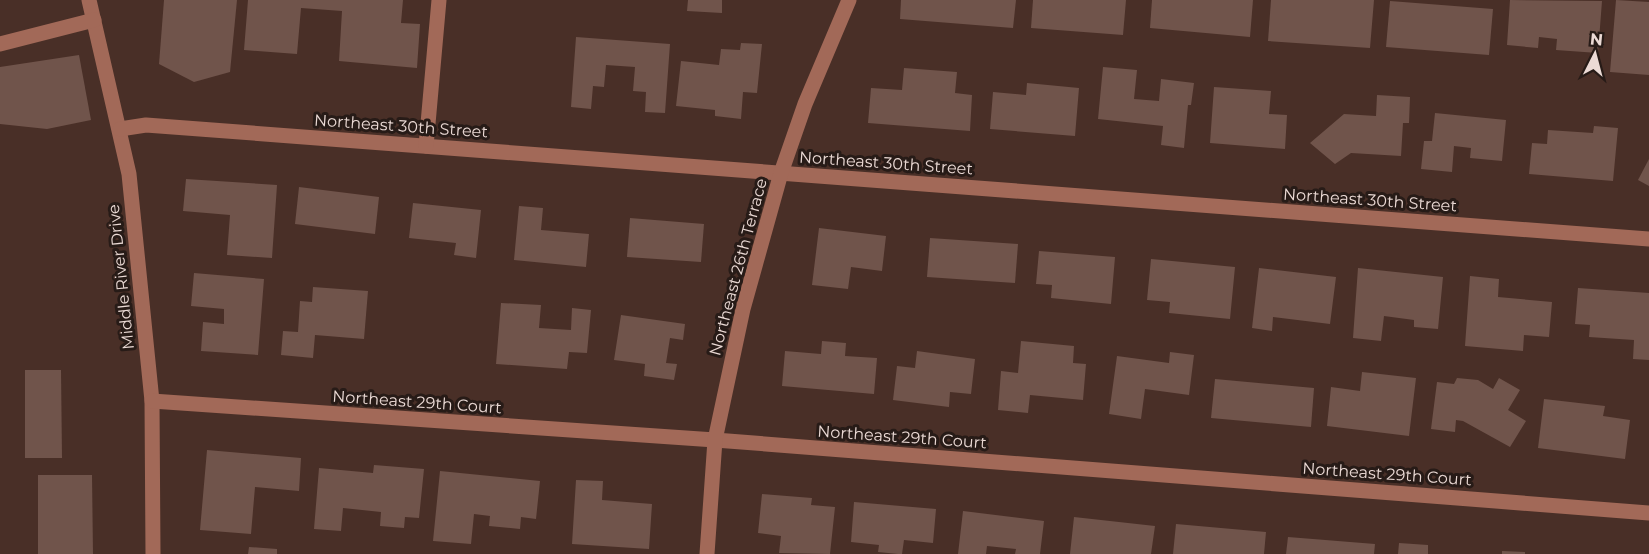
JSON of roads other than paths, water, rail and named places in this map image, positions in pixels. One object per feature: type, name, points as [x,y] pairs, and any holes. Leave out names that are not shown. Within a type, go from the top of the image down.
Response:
[{"type":"street","name":"Middle River Drive","points":[[89,0],[129,174],[152,401],[153,554]]},
{"type":"street","points":[[426,146],[439,0]]},
{"type":"street","name":"Northeast 26th Terrace","points":[[707,554],[715,440],[743,309],[781,173],[805,104],[849,0]]},
{"type":"street","points":[[0,44],[94,20]]},
{"type":"street","name":"Northeast 30th Street","points":[[120,129],[146,125],[1649,239]]},
{"type":"street","name":"Northeast 29th Court","points":[[152,401],[715,440],[1649,513]]}]
